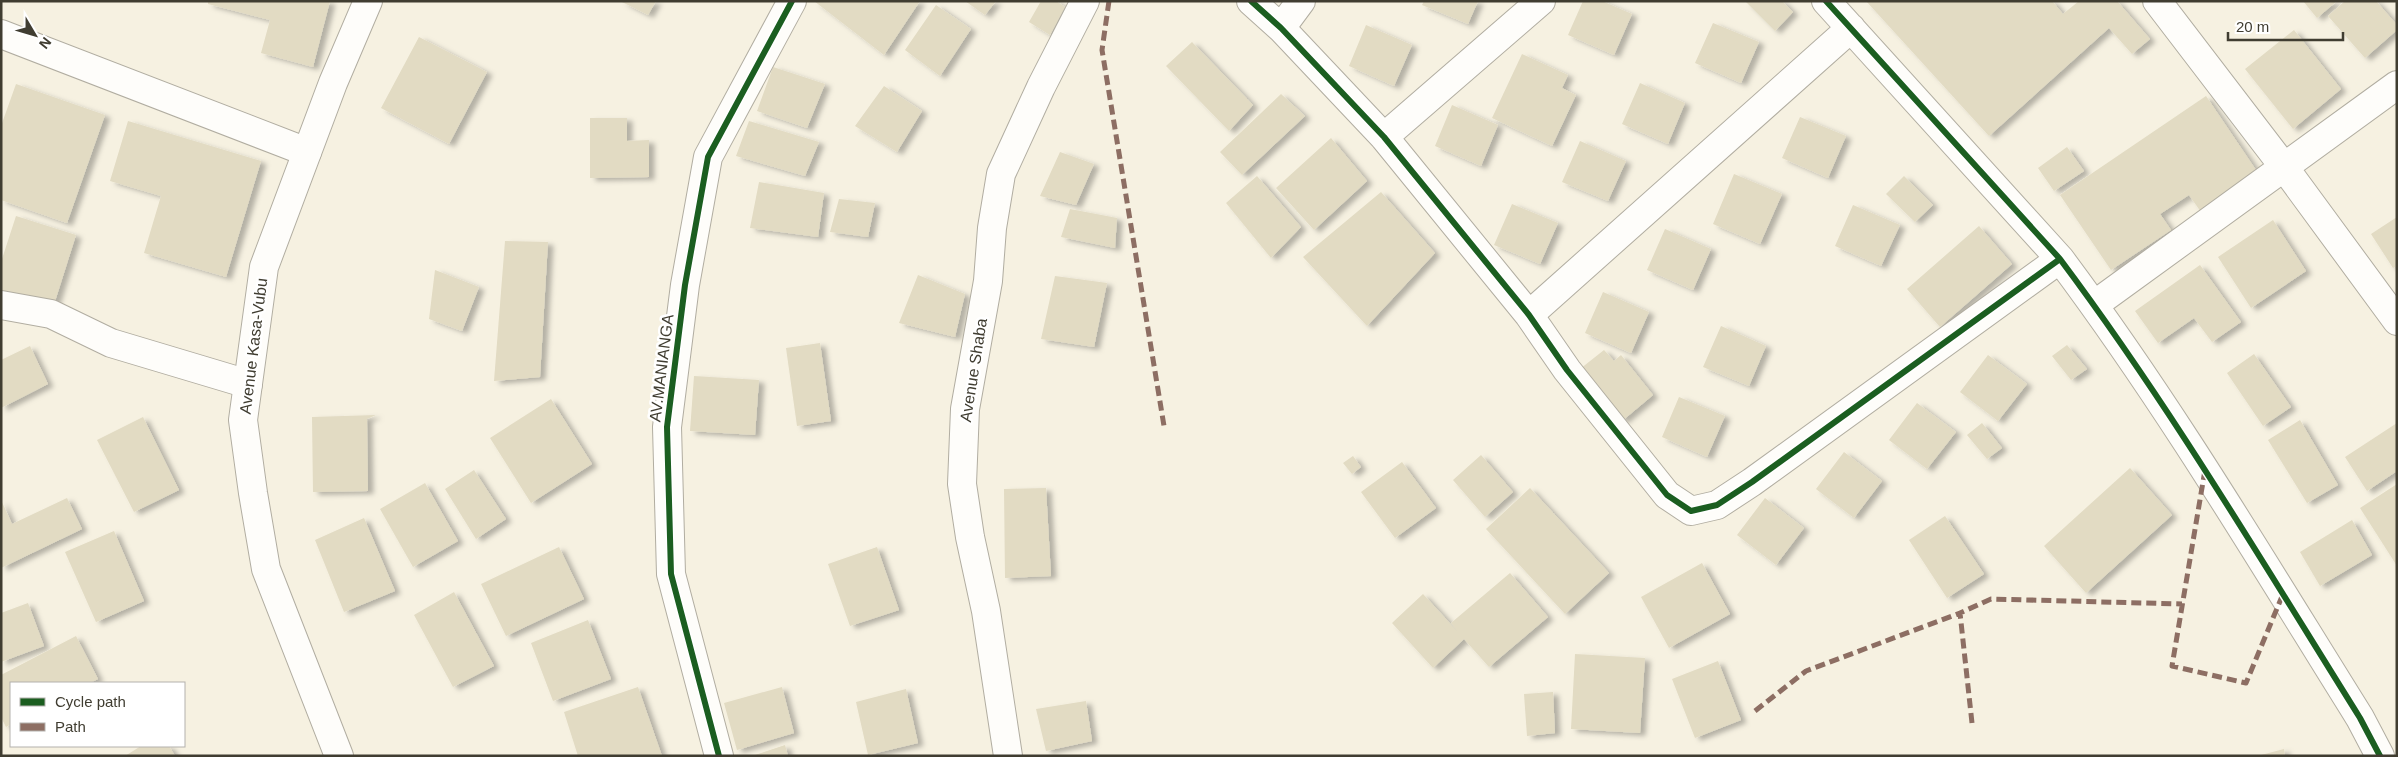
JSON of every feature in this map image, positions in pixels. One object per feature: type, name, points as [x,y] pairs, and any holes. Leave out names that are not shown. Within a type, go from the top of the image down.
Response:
[{"type":"main road","name":"Avenue Kasa-Vubu","points":[[339,756],[266,569],[252,493],[243,420],[264,267],[307,152],[368,1]]},
{"type":"main road","name":"AV.MANIANGA","points":[[719,756],[671,574],[667,427],[685,285],[708,156],[792,1]]},
{"type":"main road","name":"Avenue Shaba","points":[[1008,756],[986,611],[970,536],[962,484],[965,409],[988,281],[992,228],[1002,174],[1041,87],[1085,1]]},
{"type":"main road","points":[[1251,1],[1281,28],[1384,137],[1529,315],[1567,370],[1667,496],[1691,511],[1717,505],[1752,482],[2060,260]]},
{"type":"main road","points":[[1281,28],[1301,1]]},
{"type":"main road","points":[[1384,137],[1541,1]]},
{"type":"main road","points":[[1826,1],[2060,260],[2094,305],[2169,412],[2360,718],[2380,756]]},
{"type":"main road","points":[[2158,1],[2284,167],[2397,321]]},
{"type":"main road","points":[[1529,315],[1851,28]]},
{"type":"main road","points":[[1,34],[307,152]]},
{"type":"main road","points":[[2094,305],[2397,85]]},
{"type":"main road","points":[[1,304],[51,314],[111,343],[248,384]]},
{"type":"building","points":[[208,1],[330,1],[313,67],[261,53],[270,20],[208,4]]},
{"type":"building","points":[[620,1],[656,1],[648,15]]},
{"type":"building","points":[[814,1],[920,1],[884,55]]},
{"type":"building","points":[[965,1],[996,1],[985,15]]},
{"type":"building","points":[[1041,1],[1056,1],[1065,7],[1050,35],[1029,22]]},
{"type":"building","points":[[1424,1],[1478,1],[1468,24],[1422,5]]},
{"type":"building","points":[[1583,1],[1602,1],[1632,14],[1614,55],[1568,35]]},
{"type":"building","points":[[1745,1],[1782,1],[1793,12],[1775,31]]},
{"type":"building","points":[[1866,1],[2052,1],[2063,14],[2079,1],[2117,1],[2150,39],[2132,54],[2109,28],[1989,136]]},
{"type":"building","points":[[2303,1],[2337,1],[2317,18]]},
{"type":"building","points":[[2345,1],[2376,1],[2397,25],[2397,30],[2365,58],[2328,16]]},
{"type":"building","points":[[936,5],[971,29],[940,76],[905,50]]},
{"type":"building","points":[[1713,23],[1759,42],[1741,83],[1695,63]]},
{"type":"building","points":[[1366,25],[1412,45],[1394,86],[1349,66]]},
{"type":"building","points":[[2294,30],[2341,89],[2293,129],[2245,69]]},
{"type":"building","points":[[419,37],[487,72],[449,144],[381,108]]},
{"type":"building","points":[[1192,42],[1253,105],[1229,131],[1166,66]]},
{"type":"building","points":[[1522,54],[1568,75],[1562,88],[1576,95],[1552,146],[1492,118]]},
{"type":"building","points":[[773,67],[825,84],[807,128],[757,111]]},
{"type":"building","points":[[1640,83],[1685,103],[1668,144],[1622,124]]},
{"type":"building","points":[[16,84],[105,115],[67,223],[1,200],[1,126]]},
{"type":"building","points":[[884,86],[922,111],[897,152],[855,126]]},
{"type":"building","points":[[1281,94],[1305,116],[1242,175],[1220,152]]},
{"type":"building","points":[[2206,96],[2258,173],[2201,212],[2189,195],[2160,214],[2171,230],[2111,270],[2060,195]]},
{"type":"building","points":[[1452,105],[1498,125],[1481,166],[1435,146]]},
{"type":"building","points":[[1800,117],[1846,136],[1828,178],[1782,158]]},
{"type":"building","points":[[590,118],[627,118],[627,141],[649,140],[649,177],[590,178]]},
{"type":"building","points":[[128,121],[261,161],[226,277],[144,253],[161,196],[110,181]]},
{"type":"building","points":[[749,121],[819,142],[805,176],[736,156]]},
{"type":"building","points":[[1331,138],[1367,181],[1314,230],[1276,188]]},
{"type":"building","points":[[1580,141],[1626,161],[1608,201],[1562,182]]},
{"type":"building","points":[[2067,147],[2084,171],[2054,191],[2038,168]]},
{"type":"building","points":[[1060,152],[1094,164],[1076,205],[1040,196]]},
{"type":"building","points":[[1734,174],[1782,194],[1760,244],[1713,224]]},
{"type":"building","points":[[1257,176],[1301,227],[1271,258],[1226,203]]},
{"type":"building","points":[[1904,176],[1933,205],[1915,222],[1886,194]]},
{"type":"building","points":[[759,182],[824,193],[818,237],[750,228]]},
{"type":"building","points":[[1381,192],[1435,253],[1367,326],[1303,257]]},
{"type":"building","points":[[839,199],[875,203],[868,237],[830,232]]},
{"type":"building","points":[[1512,204],[1558,223],[1540,264],[1494,245]]},
{"type":"building","points":[[1853,205],[1900,225],[1881,266],[1835,246]]},
{"type":"building","points":[[1070,209],[1117,218],[1115,248],[1061,237]]},
{"type":"building","points":[[16,216],[76,235],[51,314],[1,299],[1,262]]},
{"type":"building","points":[[2397,217],[2397,266],[2393,268],[2371,234]]},
{"type":"building","points":[[2273,220],[2306,271],[2251,308],[2218,257]]},
{"type":"building","points":[[1979,226],[2012,264],[1940,327],[1907,289]]},
{"type":"building","points":[[1665,229],[1711,249],[1693,290],[1647,270]]},
{"type":"building","points":[[505,241],[548,242],[540,377],[494,381]]},
{"type":"building","points":[[2200,265],[2241,322],[2212,342],[2194,318],[2158,343],[2135,311]]},
{"type":"building","points":[[435,270],[479,287],[462,331],[429,319]]},
{"type":"building","points":[[918,275],[965,294],[955,337],[899,323]]},
{"type":"building","points":[[1055,276],[1107,283],[1094,347],[1041,339]]},
{"type":"building","points":[[1603,292],[1649,312],[1631,353],[1585,333]]},
{"type":"building","points":[[1721,326],[1766,346],[1749,386],[1703,367]]},
{"type":"building","points":[[820,343],[831,421],[797,426],[786,348]]},
{"type":"building","points":[[2067,345],[2087,369],[2071,380],[2052,356]]},
{"type":"building","points":[[30,346],[48,384],[1,408],[1,360]]},
{"type":"building","points":[[1604,350],[1614,361],[1621,355],[1653,395],[1622,421],[1580,369]]},
{"type":"building","points":[[2254,354],[2291,407],[2263,426],[2227,373]]},
{"type":"building","points":[[1988,355],[2027,384],[1998,421],[1960,392]]},
{"type":"building","points":[[694,376],[759,380],[755,435],[690,431]]},
{"type":"building","points":[[1679,397],[1725,416],[1707,457],[1662,437]]},
{"type":"building","points":[[551,399],[592,464],[531,503],[490,438]]},
{"type":"building","points":[[1917,403],[1956,432],[1927,469],[1889,440]]},
{"type":"building","points":[[376,415],[367,419],[368,491],[313,492],[312,417]]},
{"type":"building","points":[[143,417],[179,490],[134,512],[97,440]]},
{"type":"building","points":[[2300,420],[2338,485],[2307,503],[2268,440]]},
{"type":"building","points":[[1982,423],[2002,448],[1987,459],[1967,435]]},
{"type":"building","points":[[2397,423],[2397,471],[2367,491],[2345,457]]},
{"type":"building","points":[[1844,452],[1882,481],[1854,518],[1816,489]]},
{"type":"building","points":[[1481,455],[1513,492],[1485,517],[1453,480]]},
{"type":"building","points":[[1353,456],[1361,467],[1352,474],[1343,463]]},
{"type":"building","points":[[1402,462],[1436,508],[1395,538],[1361,492]]},
{"type":"building","points":[[2130,468],[2172,515],[2086,593],[2044,546]]},
{"type":"building","points":[[474,470],[506,519],[476,539],[445,489]]},
{"type":"building","points":[[425,483],[458,541],[413,567],[380,509]]},
{"type":"building","points":[[2397,484],[2397,566],[2360,508]]},
{"type":"building","points":[[1046,488],[1051,576],[1005,578],[1004,489]]},
{"type":"building","points":[[1530,488],[1609,573],[1565,614],[1486,529]]},
{"type":"building","points":[[67,498],[82,529],[1,568],[1,500],[12,524]]},
{"type":"building","points":[[1765,498],[1804,528],[1776,565],[1737,535]]},
{"type":"building","points":[[1945,516],[1984,574],[1947,598],[1909,540]]},
{"type":"building","points":[[364,518],[395,591],[344,612],[315,540]]},
{"type":"building","points":[[2352,520],[2372,555],[2320,586],[2300,552]]},
{"type":"building","points":[[114,531],[144,601],[96,622],[65,552]]},
{"type":"building","points":[[559,547],[584,599],[506,636],[481,584]]},
{"type":"building","points":[[877,547],[899,610],[850,626],[828,564]]},
{"type":"building","points":[[1702,563],[1730,614],[1669,648],[1641,597]]},
{"type":"building","points":[[1510,573],[1548,617],[1489,667],[1464,639],[1433,668],[1392,623],[1423,594],[1457,631],[1451,623]]},
{"type":"building","points":[[454,592],[494,666],[453,687],[414,615]]},
{"type":"building","points":[[28,603],[44,646],[1,662],[1,613]]},
{"type":"building","points":[[588,620],[611,679],[553,701],[531,643]]},
{"type":"building","points":[[76,636],[98,679],[92,682],[10,682],[10,725],[6,727],[1,717],[1,675]]},
{"type":"building","points":[[1575,654],[1645,658],[1640,733],[1571,729]]},
{"type":"building","points":[[1718,661],[1741,720],[1695,738],[1672,679]]},
{"type":"building","points":[[638,687],[662,756],[578,756],[564,712]]},
{"type":"building","points":[[782,687],[794,733],[737,750],[724,703]]},
{"type":"building","points":[[906,689],[918,743],[868,755],[856,702]]},
{"type":"building","points":[[1553,692],[1555,733],[1527,736],[1524,694]]},
{"type":"building","points":[[1086,701],[1092,741],[1046,751],[1036,709]]},
{"type":"building","points":[[785,745],[788,756],[755,756],[755,755]]},
{"type":"building","points":[[139,747],[170,747],[175,756],[125,756]]},
{"type":"building","points":[[2284,749],[2285,756],[2261,756],[2261,755]]},
{"type":"marked path","points":[[1109,1],[1102,50],[1164,426]]},
{"type":"marked path","points":[[2205,470],[2172,666],[2246,683],[2283,594]]},
{"type":"marked path","points":[[1972,723],[1960,613],[1991,599],[2182,604]]},
{"type":"marked path","points":[[1755,711],[1806,671],[1960,613]]},
{"type":"cycle path","points":[[719,756],[671,574],[667,427],[685,285],[708,157],[792,1]]},
{"type":"cycle path","points":[[1251,1],[1281,28],[1384,137],[1529,315],[1567,370],[1667,495],[1691,511],[1717,505],[1752,482],[2060,259]]},
{"type":"cycle path","points":[[1826,1],[2060,259],[2178,428],[2360,718],[2380,756]]}]
